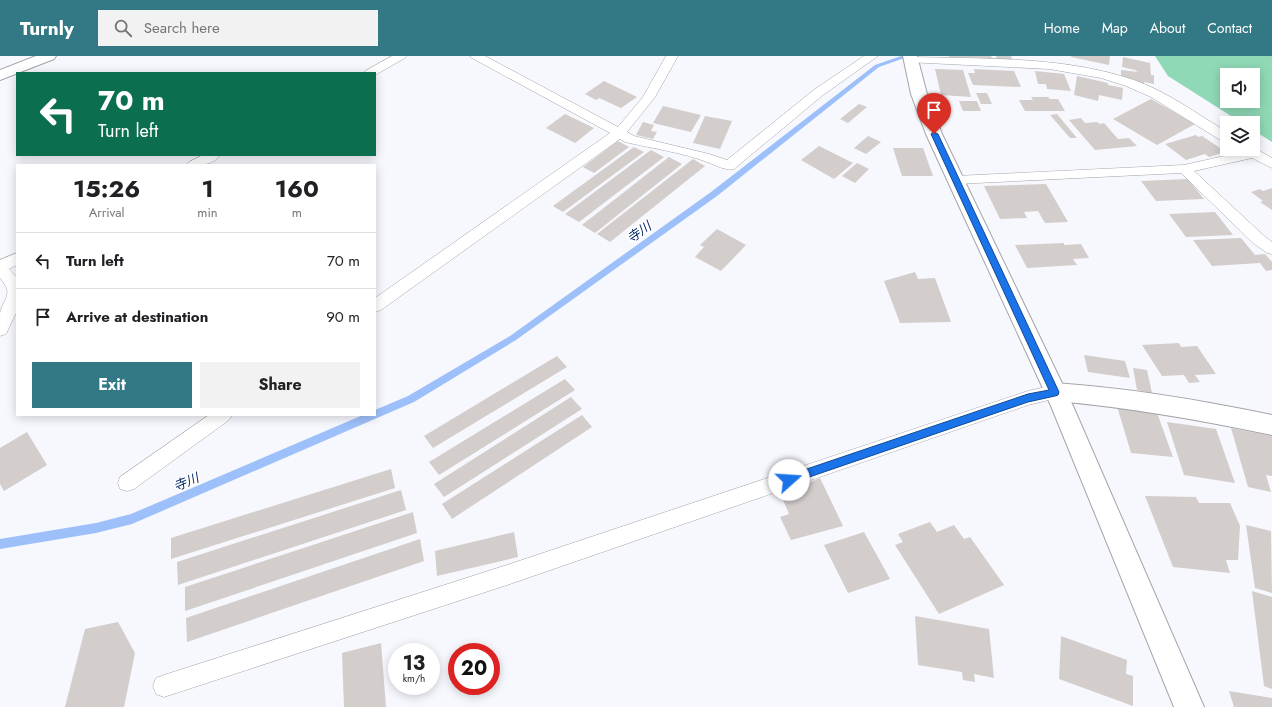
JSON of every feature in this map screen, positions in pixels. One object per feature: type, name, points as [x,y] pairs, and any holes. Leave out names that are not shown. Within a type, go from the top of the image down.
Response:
[{"type":"street","points":[[0,75],[49,56]]},
{"type":"street","points":[[911,58],[919,94],[934,134],[1055,392],[1189,707]]},
{"type":"street","points":[[1055,392],[1107,397],[1217,414],[1272,425]]},
{"type":"lane","points":[[371,72],[401,56]]},
{"type":"lane","points":[[476,56],[630,139],[709,158],[729,166],[819,92],[872,56]]},
{"type":"lane","points":[[376,305],[618,133],[628,124],[649,98],[672,56]]},
{"type":"lane","points":[[911,58],[1052,65],[1107,76],[1130,83],[1165,98],[1220,133]]},
{"type":"lane","points":[[196,164],[211,156]]},
{"type":"lane","points":[[956,180],[1184,169],[1232,156]]},
{"type":"lane","points":[[1258,156],[1272,164]]},
{"type":"lane","points":[[1184,169],[1258,239],[1272,250]]},
{"type":"lane","points":[[0,330],[15,298],[13,283],[0,267],[16,259]]},
{"type":"lane","points":[[164,686],[510,574],[1028,398],[1055,392]]},
{"type":"lane","points":[[127,483],[222,416]]},
{"type":"green space","points":[[1155,56],[1272,56],[1272,142],[1260,134],[1260,116],[1231,116],[1168,76]]},
{"type":"building","points":[[991,56],[992,58],[949,57]]},
{"type":"building","points":[[996,56],[1011,56],[1013,61],[998,61]]},
{"type":"building","points":[[1110,56],[1109,65],[1071,57]]},
{"type":"building","points":[[1123,57],[1150,63],[1151,75],[1154,75],[1154,84],[1144,82],[1144,85],[1121,76],[1121,70],[1138,72],[1122,67]]},
{"type":"building","points":[[935,69],[963,70],[971,97],[941,95]]},
{"type":"building","points":[[974,69],[1014,71],[1021,87],[973,85],[968,73],[975,73]]},
{"type":"building","points":[[1035,71],[1064,74],[1071,91],[1047,89],[1046,84],[1038,84]]},
{"type":"building","points":[[1077,76],[1123,88],[1122,100],[1099,95],[1098,101],[1074,95]]},
{"type":"building","points":[[604,81],[637,97],[621,108],[599,98],[596,100],[585,94]]},
{"type":"building","points":[[976,93],[987,93],[992,104],[981,104]]},
{"type":"building","points":[[1031,97],[1048,97],[1050,99],[1058,99],[1065,111],[1025,111],[1019,100],[1033,100]]},
{"type":"building","points":[[1151,99],[1195,124],[1157,145],[1113,119]]},
{"type":"building","points":[[959,101],[977,101],[981,111],[963,111]]},
{"type":"building","points":[[859,104],[867,107],[848,123],[840,119]]},
{"type":"building","points":[[663,106],[701,115],[691,132],[653,123]]},
{"type":"building","points":[[565,114],[594,128],[575,143],[546,128]]},
{"type":"building","points":[[1057,114],[1077,138],[1070,138],[1050,115]]},
{"type":"building","points":[[705,116],[732,121],[720,149],[693,143]]},
{"type":"building","points":[[1081,118],[1085,123],[1104,123],[1118,139],[1129,138],[1137,146],[1095,150],[1069,120]]},
{"type":"building","points":[[643,122],[654,125],[651,131],[657,132],[653,139],[636,135]]},
{"type":"building","points":[[1196,135],[1198,137],[1202,136],[1220,148],[1220,154],[1209,157],[1205,154],[1186,160],[1165,144]]},
{"type":"building","points":[[868,136],[881,142],[866,154],[854,148]]},
{"type":"building","points":[[618,141],[629,147],[594,173],[583,167]]},
{"type":"building","points":[[819,146],[853,163],[834,179],[801,160]]},
{"type":"building","points":[[634,147],[644,152],[563,212],[553,206]]},
{"type":"building","points":[[893,148],[923,148],[933,176],[902,176]]},
{"type":"building","points":[[651,150],[664,157],[579,222],[565,214]]},
{"type":"building","points":[[669,157],[682,164],[595,233],[582,225]]},
{"type":"building","points":[[693,159],[705,166],[610,242],[597,234]]},
{"type":"building","points":[[857,163],[869,169],[855,183],[842,176]]},
{"type":"building","points":[[1188,179],[1204,199],[1156,201],[1141,181]]},
{"type":"building","points":[[1046,184],[1068,222],[1045,223],[1038,211],[1024,212],[1027,218],[1000,219],[984,186]]},
{"type":"building","points":[[1272,188],[1272,210],[1260,202],[1263,201],[1251,192],[1260,189],[1263,191]]},
{"type":"building","points":[[1215,212],[1233,235],[1186,237],[1169,214]]},
{"type":"building","points":[[717,229],[746,245],[721,271],[695,257],[704,247],[700,245]]},
{"type":"building","points":[[1241,238],[1255,255],[1265,254],[1272,262],[1272,270],[1266,271],[1260,263],[1212,266],[1193,240]]},
{"type":"building","points":[[1064,243],[1064,245],[1081,244],[1089,258],[1073,259],[1077,265],[1027,268],[1015,245]]},
{"type":"building","points":[[915,272],[918,279],[935,278],[951,322],[900,323],[884,281]]},
{"type":"building","points":[[1179,343],[1181,347],[1197,346],[1216,374],[1195,375],[1200,382],[1189,383],[1184,375],[1162,376],[1142,345]]},
{"type":"building","points":[[1084,355],[1125,361],[1130,378],[1088,372]]},
{"type":"building","points":[[557,356],[567,367],[433,448],[424,436]]},
{"type":"building","points":[[1133,368],[1147,370],[1152,393],[1137,390]]},
{"type":"building","points":[[565,379],[575,390],[439,475],[429,462]]},
{"type":"building","points":[[571,397],[582,409],[444,497],[434,484]]},
{"type":"building","points":[[1117,406],[1156,410],[1173,457],[1131,453]]},
{"type":"building","points":[[582,415],[592,427],[452,519],[442,504]]},
{"type":"building","points":[[1167,422],[1216,429],[1235,483],[1184,475]]},
{"type":"building","points":[[1231,428],[1272,436],[1272,476],[1266,475],[1271,492],[1248,487]]},
{"type":"building","points":[[27,432],[47,465],[4,491],[0,484],[0,448]]},
{"type":"building","points":[[391,469],[395,488],[171,559],[171,538]]},
{"type":"building","points":[[820,478],[843,526],[791,540],[780,517],[789,514],[783,500],[796,496],[793,489]]},
{"type":"building","points":[[401,490],[406,510],[178,585],[177,562]]},
{"type":"building","points":[[1145,496],[1196,497],[1199,503],[1230,503],[1240,526],[1238,560],[1226,560],[1230,573],[1173,567]]},
{"type":"building","points":[[413,512],[417,533],[185,611],[185,587]]},
{"type":"building","points":[[930,522],[937,532],[954,525],[964,539],[970,537],[1004,585],[939,614],[895,545],[903,542],[898,534]]},
{"type":"building","points":[[1246,525],[1271,531],[1272,593],[1255,588]]},
{"type":"building","points":[[514,532],[518,557],[437,576],[435,551]]},
{"type":"building","points":[[864,532],[890,579],[848,593],[824,545]]},
{"type":"building","points":[[420,539],[424,561],[187,642],[186,618]]},
{"type":"building","points":[[1252,591],[1272,597],[1272,689],[1264,686]]},
{"type":"building","points":[[915,616],[989,629],[994,678],[974,674],[975,682],[963,680],[962,672],[918,665]]},
{"type":"building","points":[[118,622],[135,653],[124,707],[65,707],[85,629]]},
{"type":"building","points":[[1061,636],[1127,660],[1126,674],[1133,676],[1133,706],[1059,679]]},
{"type":"building","points":[[381,643],[386,707],[344,707],[342,653]]},
{"type":"building","points":[[1229,691],[1272,698],[1272,707],[1234,707]]},
{"type":"waterway","name":"寺川","points":[[376,414],[411,399],[513,338],[714,194],[877,66],[907,56]]},
{"type":"waterway","name":"寺川","points":[[0,544],[96,528],[132,519],[371,416]]},
{"type":"route","points":[[789,480],[1028,398],[1055,392],[934,134]]}]
